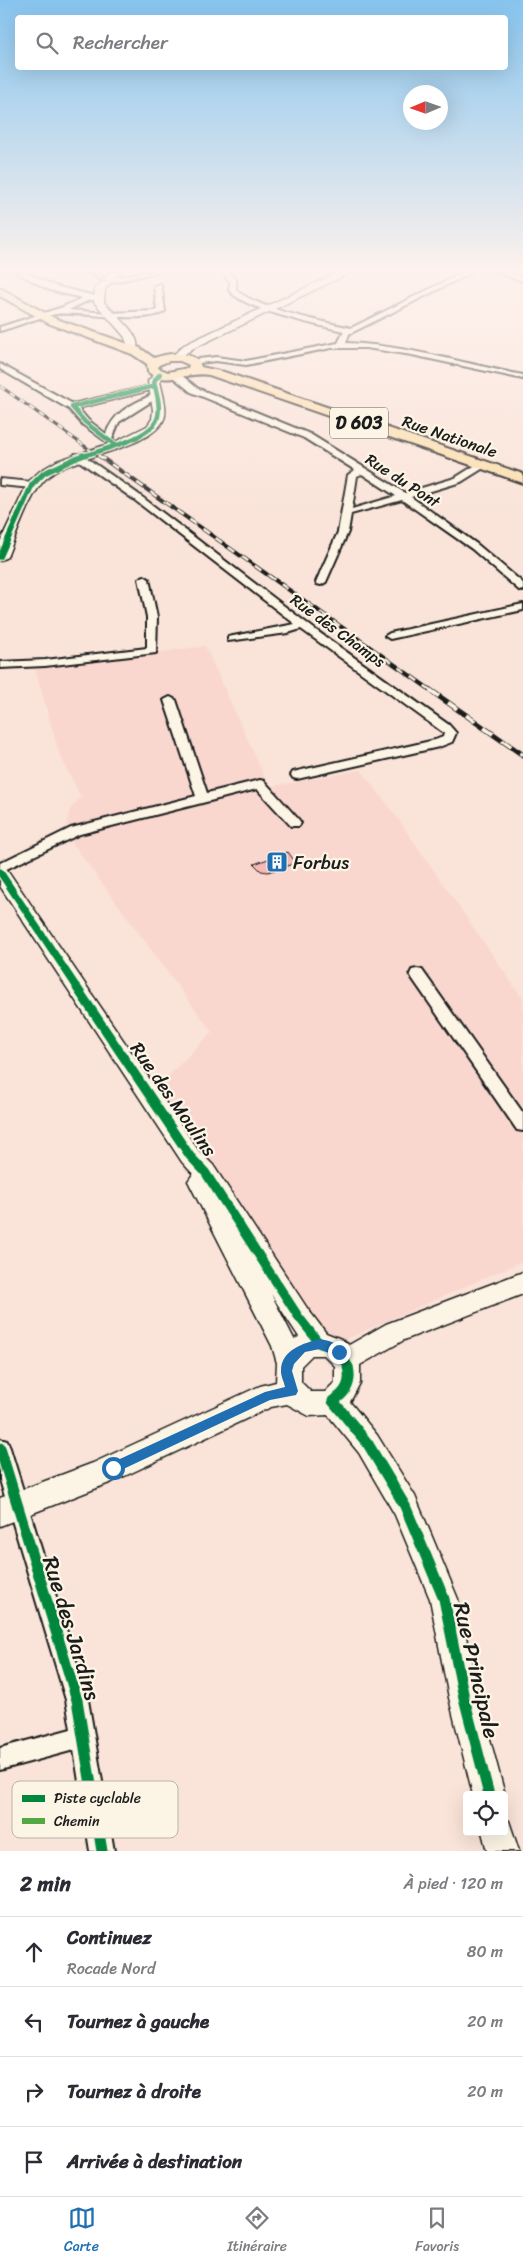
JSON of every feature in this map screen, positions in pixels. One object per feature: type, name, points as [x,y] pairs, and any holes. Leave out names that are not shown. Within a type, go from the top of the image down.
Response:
[{"type":"main road","points":[[0,557],[32,485],[40,475],[50,468],[111,442],[137,437],[156,423],[158,415],[156,380],[144,358]]},
{"type":"main road","points":[[156,380],[171,358]]},
{"type":"main road","name":"Rue Nationale","points":[[172,358],[523,479]]},
{"type":"main road","points":[[156,380],[177,376],[193,366]]},
{"type":"main road","name":"Rue des Moulins","points":[[0,872],[190,1156],[205,1172],[298,1316],[320,1344]]},
{"type":"main road","name":"Rue des Moulins","points":[[190,1156],[197,1177],[214,1213],[284,1344],[289,1362]]},
{"type":"main road","points":[[346,1360],[395,1332],[523,1283]]},
{"type":"main road","points":[[320,1344],[330,1347],[346,1360],[349,1369],[347,1388],[342,1395],[333,1401],[316,1404],[299,1397],[292,1391],[286,1371],[289,1362],[302,1348],[320,1344]]},
{"type":"main road","points":[[9,1509],[113,1468],[269,1395],[292,1391]]},
{"type":"main road","name":"Rue Principale","points":[[333,1401],[376,1457],[405,1506],[444,1599],[464,1698],[488,1791]]},
{"type":"main road","points":[[499,1836],[503,1851]]},
{"type":"street","points":[[193,366],[211,358]]},
{"type":"street","points":[[213,358],[227,363],[244,363],[265,358]]},
{"type":"street","points":[[437,358],[523,378]]},
{"type":"street","points":[[0,366],[72,406],[85,422],[111,442],[116,421],[131,409],[156,380]]},
{"type":"street","name":"Rue du Pont","points":[[177,376],[194,390],[308,436],[361,471],[404,496],[475,547],[523,588]]},
{"type":"street","points":[[72,406],[156,380]]},
{"type":"street","name":"Rue des Champs","points":[[78,456],[135,496],[303,625],[445,727],[450,733],[448,738],[439,743],[297,775]]},
{"type":"street","points":[[346,512],[356,511],[458,480],[482,466]]},
{"type":"street","points":[[321,582],[343,532],[353,475],[361,471]]},
{"type":"street","points":[[0,482],[32,485]]},
{"type":"street","points":[[0,665],[44,663],[152,651],[152,618],[144,579]]},
{"type":"street","points":[[390,636],[523,607]]},
{"type":"street","name":"Rue des Champs","points":[[232,639],[288,630],[303,625]]},
{"type":"street","points":[[170,700],[203,799]]},
{"type":"street","points":[[0,868],[76,831],[260,784],[295,824]]},
{"type":"street","points":[[417,974],[523,1125]]},
{"type":"street","name":"Rue des Jardins","points":[[0,1448],[9,1509],[78,1700],[91,1781]]},
{"type":"street","points":[[0,1759],[84,1736]]},
{"type":"street","name":"Rue des Jardins","points":[[100,1838],[102,1851]]},
{"type":"shaded area","points":[[205,646],[269,787],[361,770],[396,816],[523,999],[523,1261],[342,1341],[318,1332],[159,1085],[212,1032],[65,833],[70,809],[81,797],[60,755],[35,669]]},
{"type":"building","name":"Forbus","points":[[288,852],[296,863],[268,872],[261,871],[254,864]]},
{"type":"railway","points":[[0,386],[100,457]]},
{"type":"railway","points":[[98,455],[432,691]]},
{"type":"railway","points":[[430,690],[523,755]]},
{"type":"cycle path","points":[[0,557],[32,485],[44,473],[80,456],[138,437],[151,429],[159,415],[154,381],[160,374]]},
{"type":"cycle path","points":[[115,445],[85,422],[72,407],[155,386]]},
{"type":"cycle path","points":[[0,872],[190,1156],[205,1172],[298,1316],[320,1344],[330,1347],[345,1360],[350,1378],[347,1388],[342,1395],[333,1401],[368,1444],[405,1506],[444,1599],[464,1698],[488,1791]]},
{"type":"cycle path","points":[[0,1448],[77,1700],[90,1781]]},
{"type":"cycle path","points":[[100,1838],[102,1851]]},
{"type":"place","name":"Forbus","points":[[277,862]]},
{"type":"route","points":[[113,1468],[269,1395],[292,1391],[286,1371],[294,1354],[302,1348],[320,1344],[339,1352]]}]
